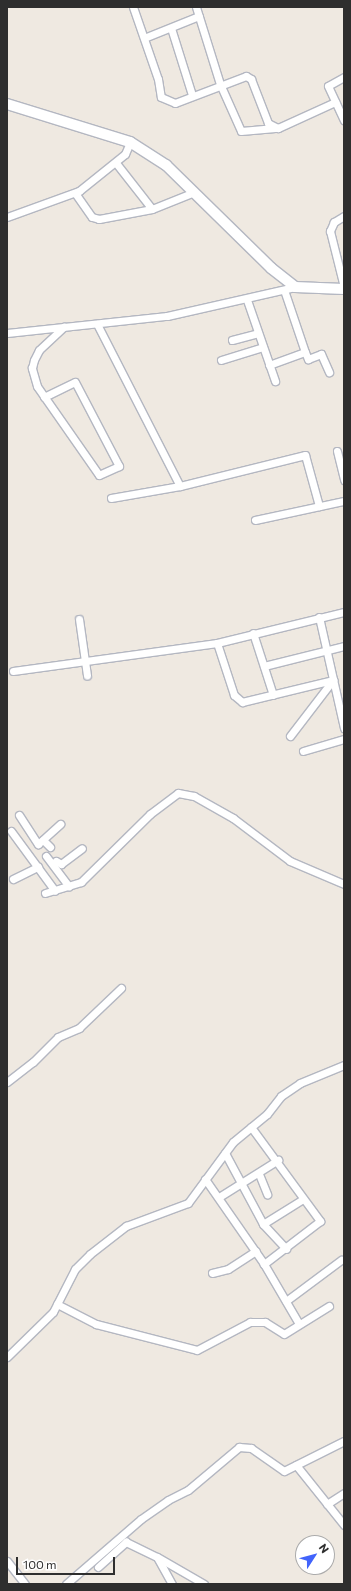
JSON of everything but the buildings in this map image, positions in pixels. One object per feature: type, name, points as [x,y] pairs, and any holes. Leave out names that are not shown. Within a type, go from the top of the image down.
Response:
[{"type":"main road","points":[[7,104],[130,142],[166,165],[271,268],[295,287],[344,288]]},
{"type":"street","points":[[133,7],[158,79],[161,97],[175,102],[243,76],[251,79],[268,123],[278,128]]},
{"type":"street","points":[[196,7],[220,84],[241,131],[278,128],[335,102]]},
{"type":"street","points":[[144,38],[199,16]]},
{"type":"street","points":[[171,28],[192,95]]},
{"type":"street","points":[[344,77],[328,86],[344,119]]},
{"type":"street","points":[[7,216],[76,192],[126,154],[130,142]]},
{"type":"street","points":[[116,163],[152,209]]},
{"type":"street","points":[[76,192],[95,219],[152,209],[194,192]]},
{"type":"street","points":[[344,216],[334,222],[330,231],[344,288]]},
{"type":"street","points":[[7,333],[97,324],[198,311],[295,287]]},
{"type":"street","points":[[284,290],[308,359],[321,354],[329,372]]},
{"type":"street","points":[[247,300],[275,381]]},
{"type":"street","points":[[97,324],[180,486]]},
{"type":"street","points":[[44,397],[75,382],[119,466],[99,475],[44,397],[37,386],[32,368],[34,360],[39,350],[64,327]]},
{"type":"street","points":[[232,340],[258,332]]},
{"type":"street","points":[[221,360],[263,347]]},
{"type":"street","points":[[269,365],[305,352]]},
{"type":"street","points":[[337,450],[344,480]]},
{"type":"street","points":[[111,498],[180,486],[305,455],[319,506]]},
{"type":"street","points":[[255,520],[344,501]]},
{"type":"street","points":[[13,671],[217,643],[344,612]]},
{"type":"street","points":[[319,617],[325,650],[344,728]]},
{"type":"street","points":[[79,619],[87,675]]},
{"type":"street","points":[[253,633],[273,695]]},
{"type":"street","points":[[217,643],[237,700],[273,695],[333,680]]},
{"type":"street","points":[[264,666],[344,646]]},
{"type":"street","points":[[290,736],[333,680]]},
{"type":"street","points":[[303,751],[344,739]]},
{"type":"street","points":[[45,893],[69,886],[94,872],[150,814],[178,792],[194,796],[233,818],[290,861],[344,884]]},
{"type":"street","points":[[19,815],[38,844],[60,824]]},
{"type":"street","points":[[11,832],[55,890]]},
{"type":"street","points":[[44,840],[50,847]]},
{"type":"street","points":[[53,864],[56,861],[61,864],[82,848]]},
{"type":"street","points":[[46,856],[69,886]]},
{"type":"street","points":[[13,879],[38,867]]},
{"type":"street","points":[[7,1082],[33,1062],[58,1037],[79,1028],[121,988]]},
{"type":"street","points":[[7,1357],[39,1328],[57,1304],[75,1269],[90,1254],[126,1226],[184,1205],[194,1197],[205,1179],[225,1153],[288,1090],[344,1065]]},
{"type":"street","points":[[251,1127],[278,1160],[303,1199],[320,1221],[286,1249],[264,1264]]},
{"type":"street","points":[[225,1153],[244,1184],[263,1224],[286,1249]]},
{"type":"street","points":[[220,1197],[244,1184],[278,1160]]},
{"type":"street","points":[[259,1174],[267,1194]]},
{"type":"street","points":[[205,1179],[220,1197],[256,1251],[299,1324]]},
{"type":"street","points":[[263,1224],[303,1199]]},
{"type":"street","points":[[212,1273],[228,1269],[256,1251]]},
{"type":"street","points":[[286,1302],[341,1260]]},
{"type":"street","points":[[57,1304],[96,1324],[188,1350],[204,1348],[250,1322],[266,1322],[284,1334],[329,1306]]},
{"type":"street","points":[[66,1584],[142,1519],[168,1500],[188,1490],[239,1447],[251,1448],[284,1471],[344,1441]]},
{"type":"street","points":[[296,1465],[344,1525]]},
{"type":"street","points":[[327,1504],[344,1493]]},
{"type":"street","points":[[98,1567],[126,1542],[157,1557],[204,1584]]},
{"type":"street","points":[[157,1557],[172,1584]]},
{"type":"street","points":[[7,1561],[25,1584]]}]
